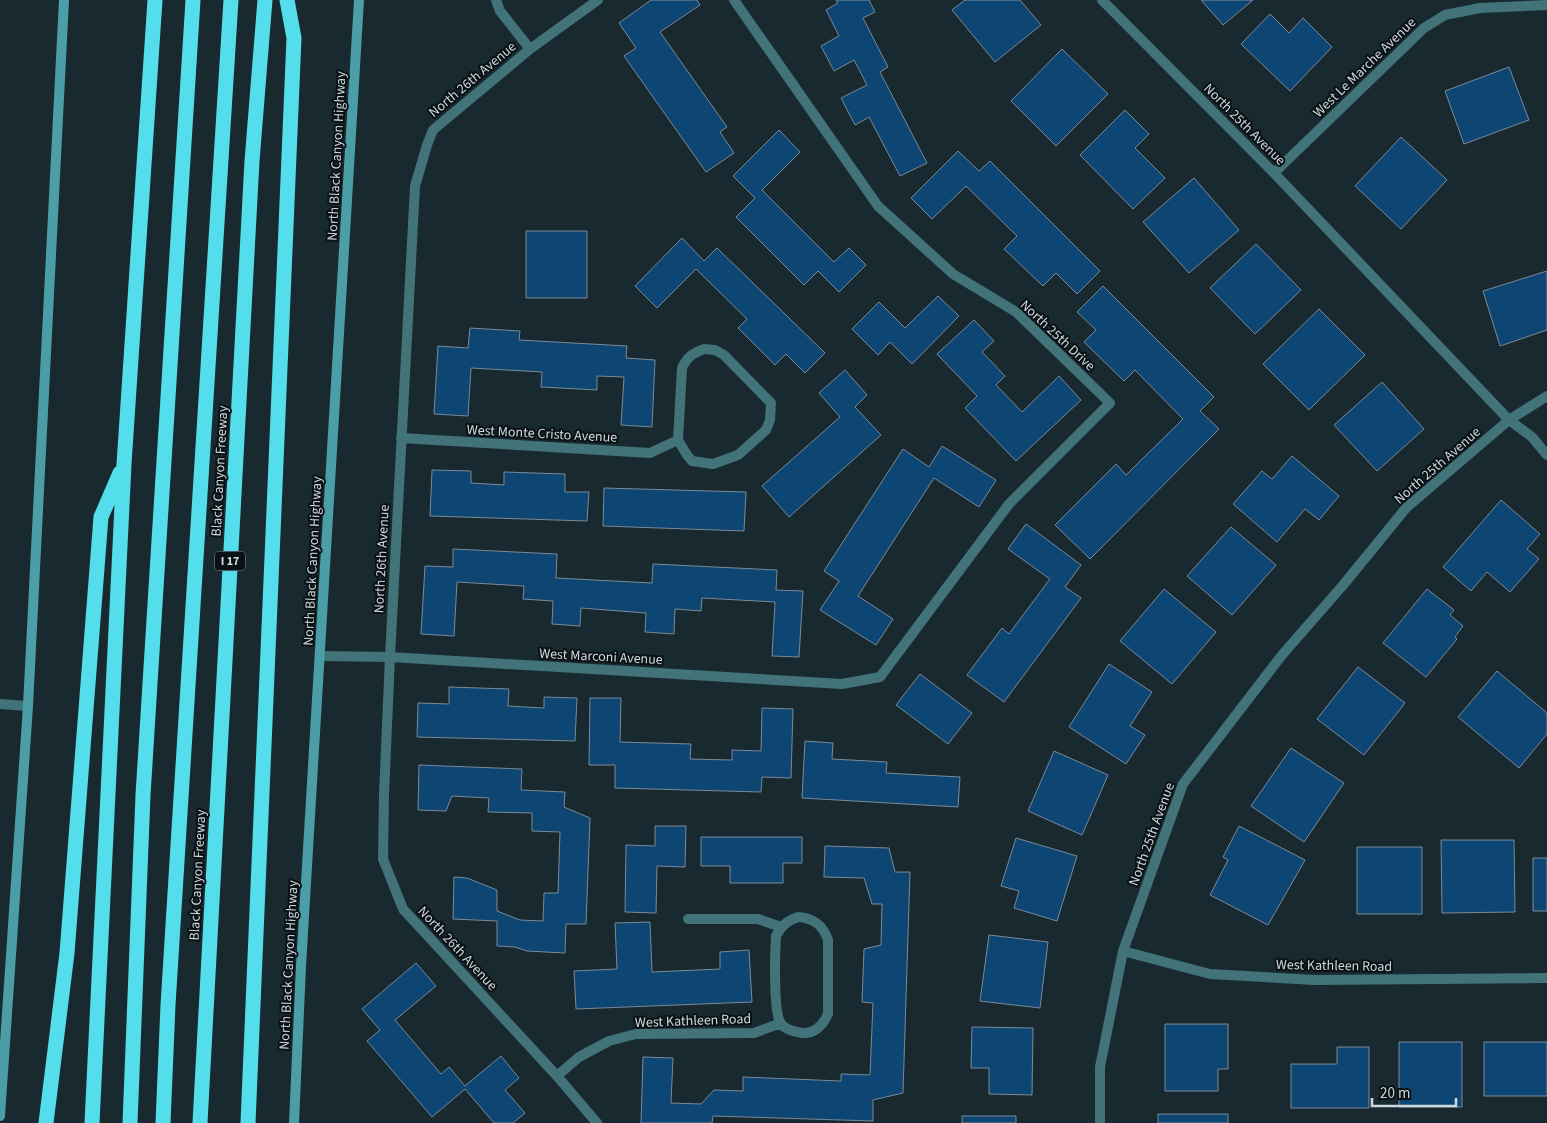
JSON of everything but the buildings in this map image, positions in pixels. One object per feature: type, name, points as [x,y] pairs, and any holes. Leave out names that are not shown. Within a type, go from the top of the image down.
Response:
[{"type":"highway","points":[[92,1123],[124,464],[155,0]]},
{"type":"highway","points":[[130,1123],[143,795],[194,0]]},
{"type":"highway","points":[[163,1123],[168,1005],[231,0]]},
{"type":"highway","name":"Black Canyon Freeway","points":[[200,1123],[252,161],[265,0]]},
{"type":"highway","points":[[248,1123],[294,38],[287,0]]},
{"type":"highway","points":[[46,1123],[67,954],[101,517],[124,464]]},
{"type":"main road","points":[[0,1116],[28,706],[64,0]]},
{"type":"main road","name":"North Black Canyon Highway","points":[[294,1123],[301,966],[359,0]]},
{"type":"street","points":[[496,0],[500,11],[530,49]]},
{"type":"street","name":"North 26th Avenue","points":[[597,1123],[557,1076],[403,909],[383,859],[390,657],[415,186],[433,130],[530,49],[598,0]]},
{"type":"street","name":"North 25th Drive","points":[[734,0],[878,206],[953,274],[1016,312],[1110,403],[1009,504],[880,677]]},
{"type":"street","name":"North 25th Avenue","points":[[1100,1123],[1100,1067],[1123,951],[1183,784],[1282,655],[1344,584],[1406,508],[1510,420],[1274,173],[1102,0]]},
{"type":"street","name":"West Le Marche Avenue","points":[[1274,173],[1424,28],[1445,15],[1480,8],[1547,5]]},
{"type":"street","points":[[704,349],[714,350],[724,355],[770,403],[770,420],[766,430],[738,455],[713,464],[692,461],[678,440],[682,368],[687,359],[695,352],[704,349]]},
{"type":"street","points":[[1547,396],[1510,420],[1532,438],[1547,455]]},
{"type":"street","name":"West Monte Cristo Avenue","points":[[401,438],[650,453],[678,440]]},
{"type":"street","name":"West Marconi Avenue","points":[[320,656],[390,657],[842,684],[880,677]]},
{"type":"street","points":[[0,704],[28,706]]},
{"type":"street","points":[[798,917],[809,918],[818,922],[825,930],[828,940],[828,1014],[823,1024],[815,1030],[806,1033],[795,1032],[781,1023],[776,1010],[776,936],[781,927],[789,920],[798,917]]},
{"type":"street","points":[[688,919],[758,919],[781,927]]},
{"type":"street","name":"West Kathleen Road","points":[[1123,951],[1220,975],[1316,980],[1547,978]]},
{"type":"street","name":"West Kathleen Road","points":[[557,1076],[579,1057],[609,1041],[636,1034],[754,1033],[781,1023]]}]
